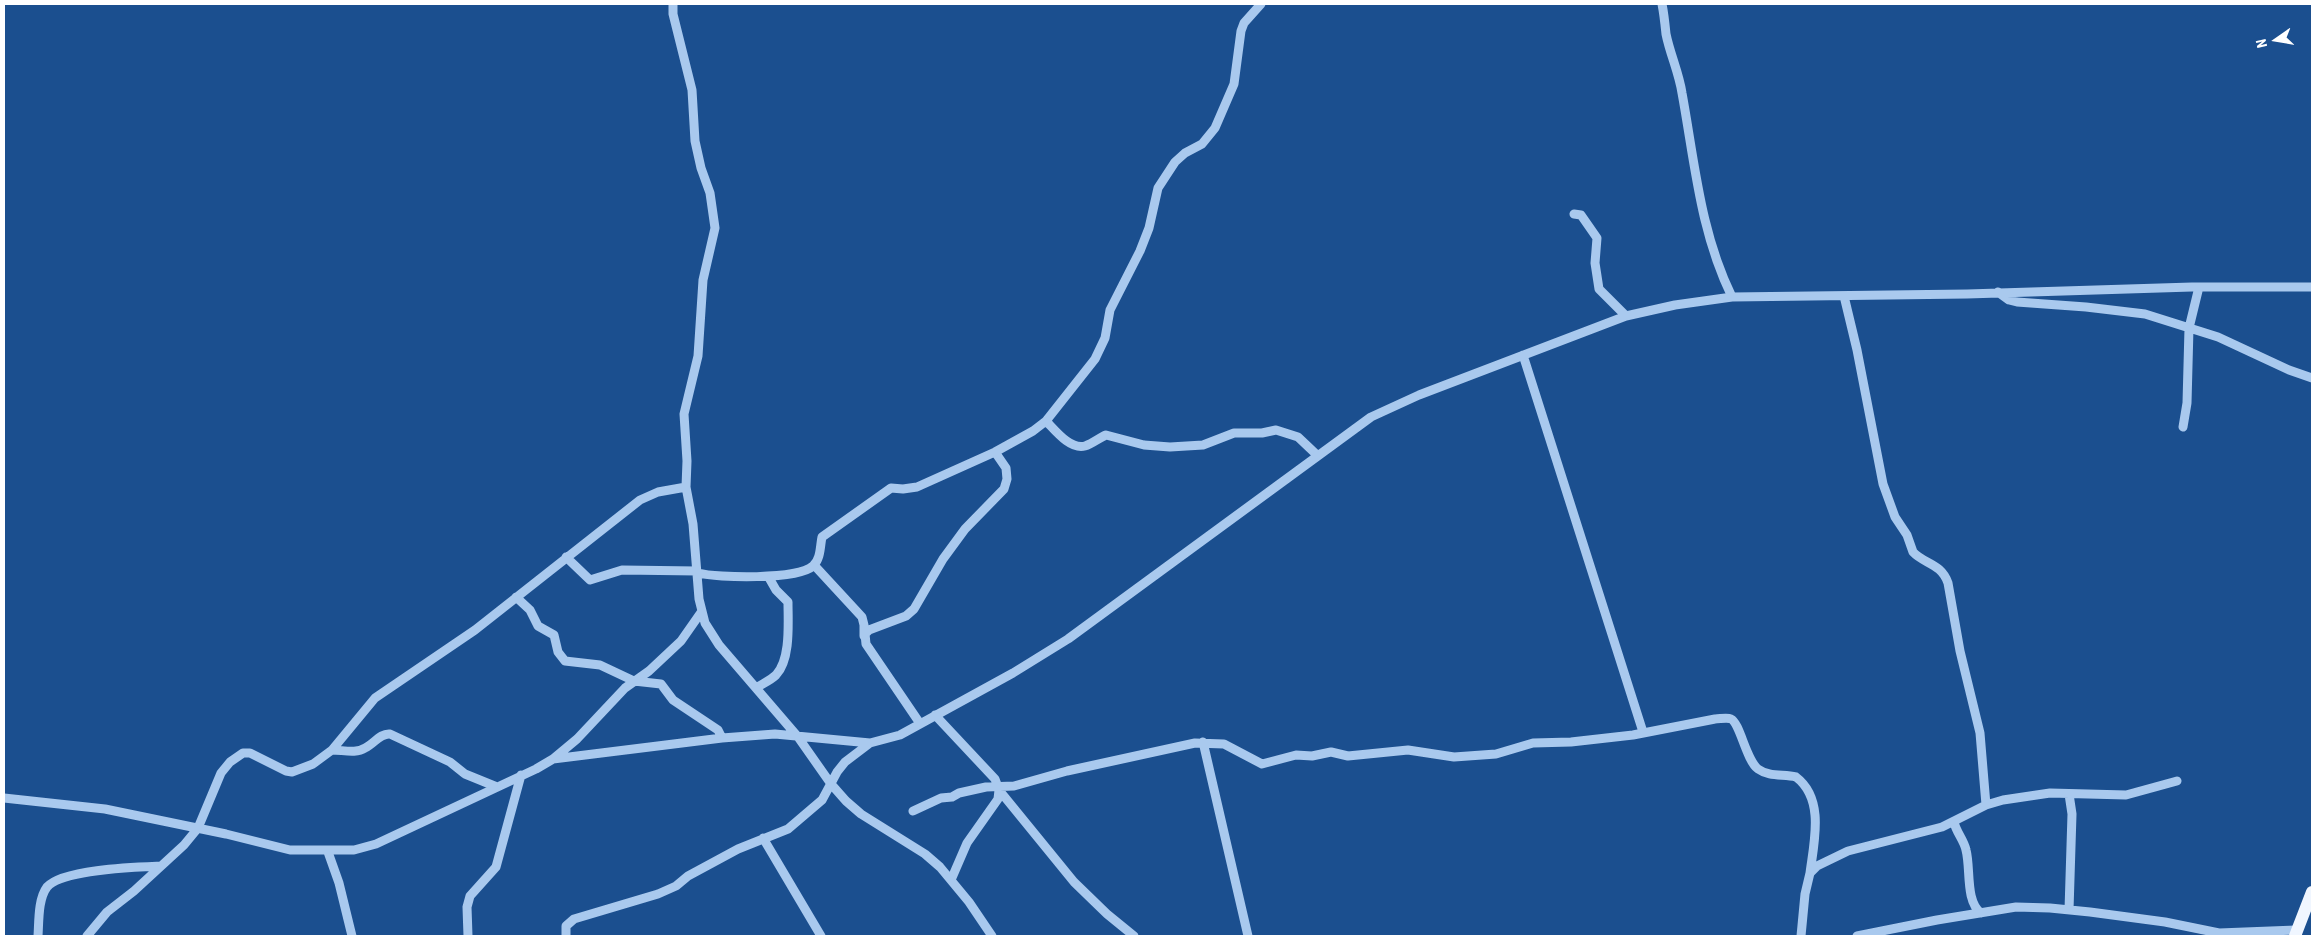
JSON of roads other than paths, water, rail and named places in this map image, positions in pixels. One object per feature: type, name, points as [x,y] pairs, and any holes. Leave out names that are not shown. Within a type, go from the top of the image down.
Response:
[{"type":"main road","points":[[2296,933],[2312,892]]},
{"type":"street","points":[[673,4],[673,14],[692,90],[695,141],[700,168],[710,193],[715,228],[702,280],[698,356],[684,414],[687,461],[686,486],[693,524],[702,611],[708,631],[798,736],[831,784],[861,814],[925,854],[940,867],[969,902],[992,936]]},
{"type":"street","points":[[566,557],[590,580],[622,570],[697,572],[713,576],[768,576],[797,573],[814,566],[818,558],[822,537],[891,488],[903,490],[917,487],[995,452],[1033,431],[1046,421],[1102,348],[1110,310],[1140,251],[1149,228],[1158,188],[1175,162],[1185,153],[1202,144],[1215,128],[1234,84],[1241,31],[1244,23],[1261,4]]},
{"type":"street","points":[[1662,4],[1666,35],[1682,92],[1707,233],[1718,269],[1732,297]]},
{"type":"street","points":[[1574,214],[1581,215],[1596,235],[1595,263],[1600,292],[1626,316]]},
{"type":"street","points":[[4,798],[105,809],[198,828],[290,850],[328,852],[354,850],[376,844],[553,760],[722,738],[774,734],[870,743],[900,735],[919,722],[1013,673],[1068,639],[1371,417],[1392,406],[1626,316],[1675,305],[1732,297],[2199,287],[2312,288]]},
{"type":"street","points":[[2183,427],[2186,404],[2189,328],[2199,287]]},
{"type":"street","points":[[1998,292],[2001,296],[2017,302],[2145,314],[2218,337],[2312,378]]},
{"type":"street","points":[[1844,296],[1857,350],[1883,484],[1895,517],[1907,535],[1913,552],[1932,563],[1942,572],[1948,583],[1960,651],[1980,733],[1986,805]]},
{"type":"street","points":[[1523,355],[1643,732]]},
{"type":"street","points":[[2298,373],[2312,372]]},
{"type":"street","points":[[1046,421],[1062,438],[1082,447],[1106,435],[1144,445],[1170,447],[1203,445],[1234,433],[1262,433],[1276,430],[1298,437],[1317,455]]},
{"type":"street","points":[[865,639],[865,634],[869,630],[906,616],[914,609],[943,559],[965,528],[1004,489],[1007,480],[1006,468],[995,452]]},
{"type":"street","points":[[87,936],[107,912],[134,892],[184,845],[198,828],[221,773],[230,762],[243,753],[250,753],[286,771],[292,772],[313,764],[332,750],[375,698],[474,630],[640,500],[658,492],[686,486]]},
{"type":"street","points":[[814,566],[862,617],[865,639],[878,664],[919,722]]},
{"type":"street","points":[[756,688],[775,676],[783,664],[789,643],[788,602],[776,590],[768,576]]},
{"type":"street","points":[[516,597],[530,610],[538,626],[554,635],[558,652],[565,661],[600,665],[634,681],[660,684],[673,700],[718,730],[722,738]]},
{"type":"street","points":[[553,760],[634,681],[681,641],[702,611]]},
{"type":"street","points":[[935,715],[995,780],[998,788],[1074,882],[1106,914],[1134,936]]},
{"type":"street","points":[[913,811],[941,798],[952,797],[959,792],[1014,786],[1067,771],[1203,742],[1224,744],[1262,764],[1296,755],[1312,756],[1331,752],[1348,756],[1408,750],[1454,757],[1496,754],[1545,741],[1571,742],[1715,719],[1730,719],[1736,723],[1751,762],[1759,770],[1770,774],[1796,777],[1814,805],[1816,837],[1805,894],[1801,936]]},
{"type":"street","points":[[332,750],[355,751],[364,749],[385,734],[390,734],[450,762],[465,774],[497,787]]},
{"type":"street","points":[[1203,742],[1248,936]]},
{"type":"street","points":[[566,936],[566,926],[574,919],[658,894],[676,886],[688,876],[738,849],[788,829],[822,800],[837,772],[845,762],[870,743]]},
{"type":"street","points":[[468,936],[466,912],[470,896],[496,867],[521,775]]},
{"type":"street","points":[[1810,873],[1823,862],[1848,851],[1942,827],[1986,805],[2025,796],[2069,794],[2126,795],[2177,781]]},
{"type":"street","points":[[951,880],[967,843],[998,799],[998,788]]},
{"type":"street","points":[[2069,794],[2072,814],[2069,910]]},
{"type":"street","points":[[1954,822],[1956,830],[1966,848],[1975,909],[1981,914]]},
{"type":"street","points":[[763,838],[822,936]]},
{"type":"street","points":[[328,852],[339,883],[352,936]]},
{"type":"street","points":[[38,936],[42,897],[48,886],[56,880],[67,875],[84,872],[160,866]]},
{"type":"street","points":[[1857,936],[2016,907],[2069,910],[2165,922],[2219,932],[2296,933]]}]
